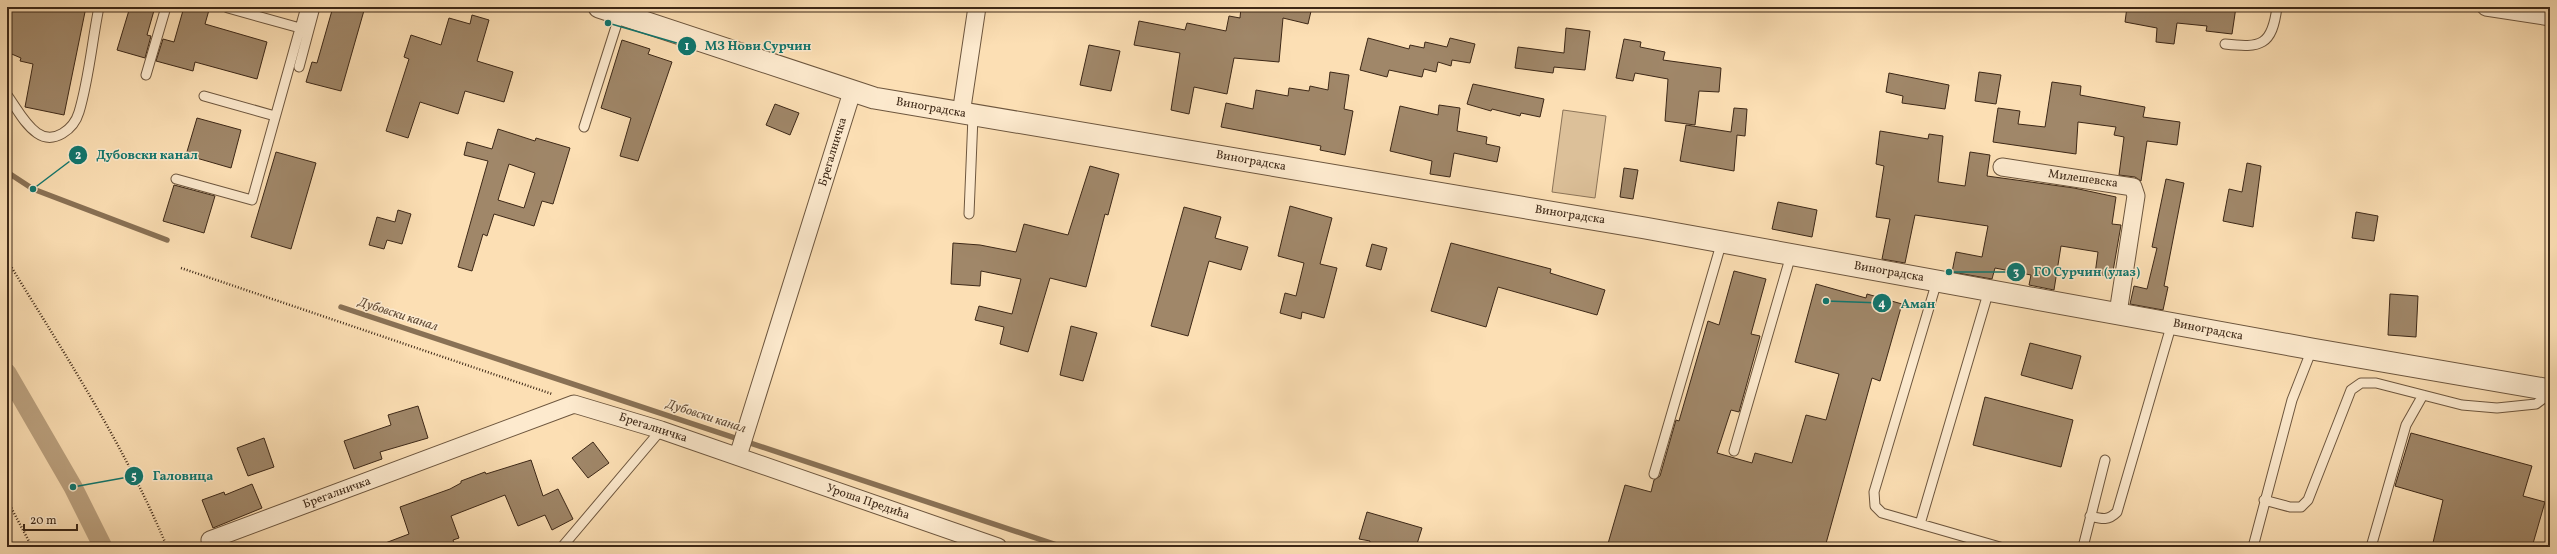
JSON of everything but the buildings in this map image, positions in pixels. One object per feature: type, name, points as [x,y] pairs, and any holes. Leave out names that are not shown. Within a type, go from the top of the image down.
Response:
[{"type":"street","name":"Виноградска","points":[[599,7],[819,74],[852,92],[874,98],[967,115],[1157,144],[1722,241],[1791,255],[2312,349],[2549,390]]},
{"type":"street","points":[[967,115],[977,7]]},
{"type":"street","points":[[2486,7],[2550,17]]},
{"type":"street","name":"Брегалничка","points":[[210,540],[574,404],[739,452],[852,92]]},
{"type":"street","name":"Милешевска","points":[[2002,167],[2133,187],[2136,196],[2118,313]]},
{"type":"street","name":"Уроша Предића","points":[[739,452],[998,547]]},
{"type":"lane","points":[[7,95],[30,127],[38,134],[53,137],[68,130],[79,113],[99,7]]},
{"type":"lane","points":[[146,75],[166,7]]},
{"type":"lane","points":[[176,179],[252,200],[306,7]]},
{"type":"lane","points":[[299,67],[315,7]]},
{"type":"lane","points":[[2225,44],[2255,46],[2264,41],[2275,22],[2277,7]]},
{"type":"lane","points":[[228,8],[300,28]]},
{"type":"lane","points":[[584,127],[620,14]]},
{"type":"lane","points":[[204,96],[275,116]]},
{"type":"lane","points":[[967,115],[969,214]]},
{"type":"lane","points":[[1654,474],[1722,241]]},
{"type":"lane","points":[[1734,450],[1791,255]]},
{"type":"lane","points":[[1937,281],[1874,492],[1875,506],[1882,513],[2000,547]]},
{"type":"lane","points":[[1920,524],[1989,290]]},
{"type":"lane","points":[[2090,516],[2104,520],[2111,518],[2117,512],[2172,323]]},
{"type":"lane","points":[[2252,547],[2292,400],[2312,349]]},
{"type":"lane","points":[[2264,500],[2290,507],[2301,507],[2308,500],[2352,390],[2361,383],[2376,383],[2462,405],[2497,408],[2536,404],[2544,398],[2549,390]]},
{"type":"lane","points":[[2371,547],[2406,424],[2423,395]]},
{"type":"lane","points":[[562,547],[661,430]]},
{"type":"lane","points":[[2083,547],[2105,460]]},
{"type":"path","points":[[7,260],[104,423],[148,505],[167,547]]},
{"type":"path","points":[[181,268],[559,396],[574,404]]},
{"type":"path","points":[[7,500],[32,547]]},
{"type":"path","points":[[2544,547],[2550,532]]},
{"type":"shaded area","points":[[1563,110],[1606,116],[1595,198],[1552,192]]},
{"type":"waterway","name":"Дубовски канал","points":[[7,172],[33,189],[167,240]]},
{"type":"waterway","name":"Дубовски канал","points":[[341,307],[1063,547]]},
{"type":"waterway","points":[[7,373],[73,487],[103,547]]},
{"type":"place","name":"МЗ Нови Сурчин","points":[[608,23]]},
{"type":"place","name":"Дубовски канал","points":[[33,189]]},
{"type":"place","name":"ГО Сурчин (улаз)","points":[[1949,272]]},
{"type":"place","name":"Аман","points":[[1826,301]]},
{"type":"place","name":"Галовица","points":[[73,487]]}]
